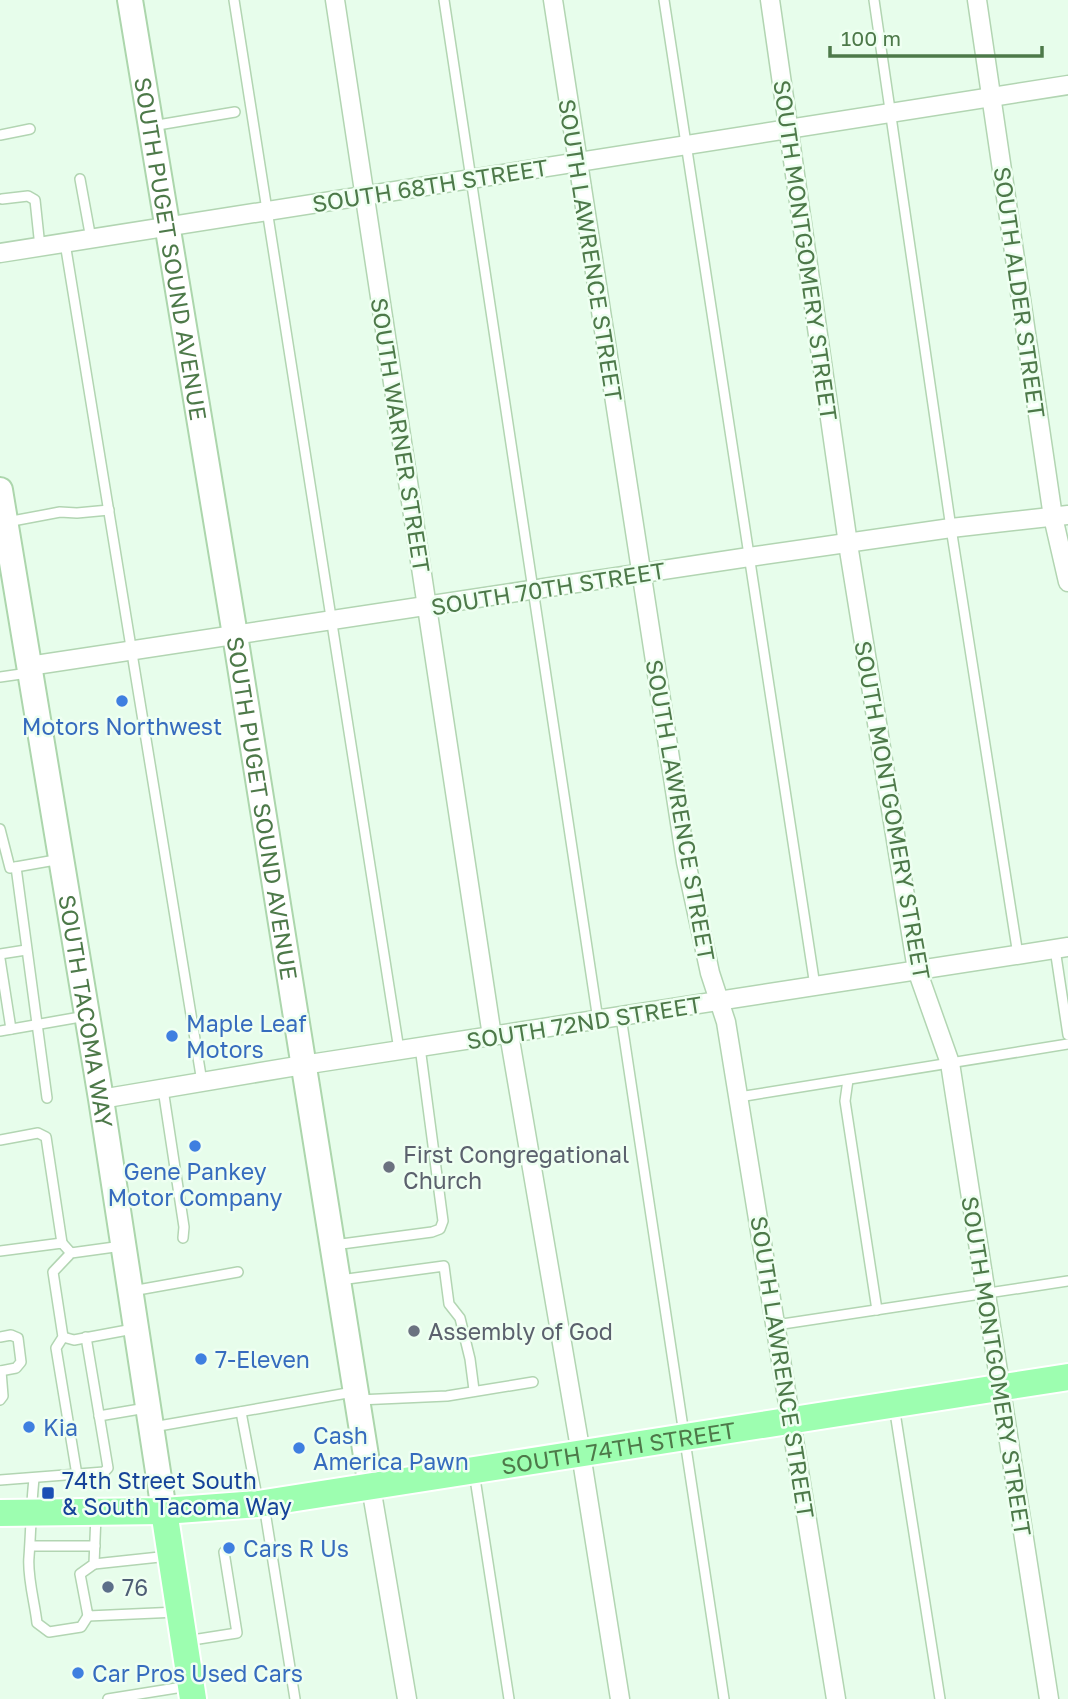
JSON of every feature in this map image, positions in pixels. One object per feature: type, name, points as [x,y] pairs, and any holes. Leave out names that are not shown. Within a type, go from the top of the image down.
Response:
[{"type":"main road","name":"SOUTH 74TH STREET","points":[[0,1513],[164,1511],[261,1503],[1068,1377]]},
{"type":"main road","name":"SOUTH TACOMA WAY","points":[[164,1511],[192,1692]]},
{"type":"street","name":"SOUTH PUGET SOUND AVENUE","points":[[130,0],[407,1699]]},
{"type":"street","name":"SOUTH WARNER STREET","points":[[335,0],[428,606],[501,1035],[581,1454],[620,1699]]},
{"type":"street","name":"SOUTH LAWRENCE STREET","points":[[553,0],[686,862],[710,973],[726,1022],[836,1699]]},
{"type":"street","name":"SOUTH MONTGOMERY STREET","points":[[770,0],[848,544],[917,970],[950,1063],[1049,1699]]},
{"type":"street","name":"SOUTH ALDER STREET","points":[[977,0],[1060,516],[1068,583]]},
{"type":"street","name":"SOUTH 68TH STREET","points":[[0,253],[1068,85]]},
{"type":"street","name":"SOUTH TACOMA WAY","points":[[0,490],[101,1099],[164,1511]]},
{"type":"street","name":"SOUTH 70TH STREET","points":[[29,669],[132,650],[749,557],[951,528],[1060,516]]},
{"type":"street","name":"SOUTH 72ND STREET","points":[[101,1099],[303,1065],[1061,948]]},
{"type":"lane","points":[[234,0],[399,1050]]},
{"type":"lane","points":[[443,0],[598,1020]]},
{"type":"lane","points":[[664,0],[815,986]]},
{"type":"lane","points":[[874,0],[951,528],[1018,955]]},
{"type":"lane","points":[[151,126],[235,112]]},
{"type":"lane","points":[[0,135],[30,129]]},
{"type":"lane","points":[[79,179],[91,239]]},
{"type":"lane","points":[[2,199],[29,196],[36,200],[40,247]]},
{"type":"lane","points":[[65,243],[202,1082]]},
{"type":"lane","points":[[5,522],[60,512],[109,510]]},
{"type":"lane","points":[[0,677],[29,669]]},
{"type":"lane","points":[[0,829],[3,854],[10,868],[61,859]]},
{"type":"lane","points":[[16,867],[47,1098]]},
{"type":"lane","points":[[1061,948],[1068,1035]]},
{"type":"lane","points":[[11,1029],[0,957],[26,950]]},
{"type":"lane","points":[[0,1031],[87,1015]]},
{"type":"lane","points":[[621,1017],[724,1699]]},
{"type":"lane","points":[[739,1097],[1068,1044]]},
{"type":"lane","points":[[332,1246],[432,1232],[440,1228],[443,1221],[420,1047]]},
{"type":"lane","points":[[848,1080],[845,1101],[877,1310]]},
{"type":"lane","points":[[163,1088],[184,1227],[183,1238]]},
{"type":"lane","points":[[0,1140],[38,1133],[46,1137],[62,1243],[71,1253]]},
{"type":"lane","points":[[0,1251],[62,1243]]},
{"type":"lane","points":[[77,1475],[56,1348],[63,1337],[53,1272],[71,1253],[124,1246]]},
{"type":"lane","points":[[338,1280],[444,1266],[449,1304],[460,1318],[474,1390]]},
{"type":"lane","points":[[131,1292],[238,1272]]},
{"type":"lane","points":[[776,1325],[1068,1281]]},
{"type":"lane","points":[[63,1337],[74,1340],[136,1329]]},
{"type":"lane","points":[[0,1336],[11,1335],[18,1338],[21,1362],[16,1368],[0,1371],[3,1396],[0,1400]]},
{"type":"lane","points":[[0,1480],[104,1472],[108,1468],[86,1338]]},
{"type":"lane","points":[[99,1416],[150,1418],[242,1412],[356,1396],[447,1396],[533,1382]]},
{"type":"lane","points":[[894,1404],[940,1699]]},
{"type":"lane","points":[[242,1412],[261,1503],[295,1699]]},
{"type":"lane","points":[[474,1471],[509,1699]]},
{"type":"lane","points":[[34,1479],[29,1558],[37,1623],[49,1632],[81,1628],[88,1616],[80,1574],[94,1564],[171,1556]]},
{"type":"lane","points":[[94,1564],[96,1512]]},
{"type":"lane","points":[[31,1546],[95,1546]]},
{"type":"lane","points":[[184,1641],[237,1633],[224,1552]]},
{"type":"lane","points":[[88,1616],[180,1612]]},
{"type":"lane","points":[[108,1699],[192,1692]]},
{"type":"place","name":"Motors Northwest","points":[[122,701]]},
{"type":"place","name":"Maple Leaf Motors","points":[[172,1036]]},
{"type":"place","name":"Gene Pankey Motor Company","points":[[195,1146]]},
{"type":"place","name":"First Congregational Church","points":[[389,1167]]},
{"type":"place","name":"Assembly of God","points":[[414,1331]]},
{"type":"place","name":"7-Eleven","points":[[201,1359]]},
{"type":"place","name":"Kia","points":[[29,1427]]},
{"type":"place","name":"Cash America Pawn","points":[[299,1448]]},
{"type":"place","name":"74th Street South & South Tacoma Way","points":[[48,1493]]},
{"type":"place","name":"Cars R Us","points":[[229,1548]]},
{"type":"place","name":"76","points":[[108,1587]]},
{"type":"place","name":"Car Pros Used Cars","points":[[78,1673]]}]
